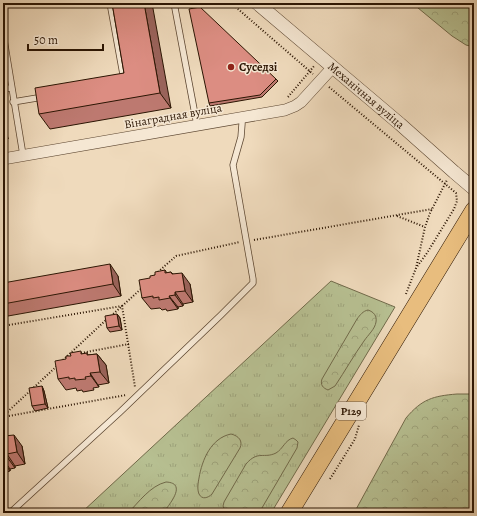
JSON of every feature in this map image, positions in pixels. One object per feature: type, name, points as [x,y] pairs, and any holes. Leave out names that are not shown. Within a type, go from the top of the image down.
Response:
[{"type":"main road","name":"Р129","points":[[289,513],[474,210]]},
{"type":"street","name":"Механічная вуліца","points":[[257,3],[474,189]]},
{"type":"street","name":"Вінаградная вуліца","points":[[3,159],[285,110],[301,102],[322,81],[332,68]]},
{"type":"lane","points":[[110,3],[124,82],[117,83]]},
{"type":"lane","points":[[174,3],[197,125]]},
{"type":"lane","points":[[3,33],[23,155]]},
{"type":"lane","points":[[3,89],[11,88]]},
{"type":"lane","points":[[14,102],[50,95]]},
{"type":"lane","points":[[4,513],[12,511],[119,412],[253,283],[233,165],[241,138],[242,117]]},
{"type":"path","points":[[230,3],[456,193],[457,201],[454,209],[416,268]]},
{"type":"path","points":[[287,98],[310,71]]},
{"type":"path","points":[[406,296],[416,268],[425,227],[432,209],[448,178]]},
{"type":"path","points":[[251,240],[432,209]]},
{"type":"path","points":[[395,215],[425,227]]},
{"type":"path","points":[[154,276],[176,256],[241,242]]},
{"type":"path","points":[[3,416],[144,286]]},
{"type":"path","points":[[3,326],[122,306]]},
{"type":"path","points":[[3,416],[125,396],[136,387],[122,306]]},
{"type":"path","points":[[68,356],[129,344]]},
{"type":"path","points":[[330,479],[355,439]]},
{"type":"green space","points":[[412,3],[474,3],[474,47],[466,45],[452,36]]},
{"type":"green space","points":[[331,281],[395,307],[271,513],[81,513]]},
{"type":"green space","points":[[368,310],[375,316],[376,322],[374,327],[360,346],[335,386],[328,390],[326,389],[322,385],[322,379],[357,319],[363,312]]},
{"type":"green space","points":[[457,394],[474,394],[474,513],[354,513],[406,418],[417,407],[428,400],[435,397]]},
{"type":"green space","points":[[231,434],[240,439],[240,448],[212,494],[209,497],[203,498],[198,492],[198,484],[200,471],[205,457],[218,440]]},
{"type":"green space","points":[[293,438],[298,442],[297,448],[259,513],[226,513],[223,506],[224,502],[246,464],[254,457],[272,455],[276,453],[290,439]]},
{"type":"green space","points":[[166,482],[172,483],[176,486],[176,490],[175,495],[163,513],[128,513],[150,491]]},
{"type":"building","points":[[112,3],[144,3],[160,93],[39,114],[35,88],[124,73]]},
{"type":"building","points":[[200,7],[276,79],[260,95],[209,103],[189,9]]},
{"type":"building","points":[[110,264],[113,284],[3,304],[3,283]]},
{"type":"building","points":[[165,270],[165,273],[182,273],[185,291],[175,292],[175,295],[169,296],[170,298],[159,300],[159,297],[153,298],[153,296],[142,298],[139,280],[150,278],[150,276],[155,275],[155,272]]},
{"type":"building","points":[[117,314],[119,326],[107,328],[105,316]]},
{"type":"building","points":[[81,351],[81,354],[97,354],[100,372],[90,373],[91,376],[85,377],[86,379],[75,380],[75,378],[69,379],[69,377],[58,379],[55,361],[66,359],[66,356],[71,356],[70,353]]},
{"type":"building","points":[[42,386],[45,404],[32,406],[29,388]]},
{"type":"building","points":[[3,434],[4,436],[14,435],[17,452],[7,454],[7,457],[3,457]]},
{"type":"place","name":"Суседзі","points":[[231,67]]}]
